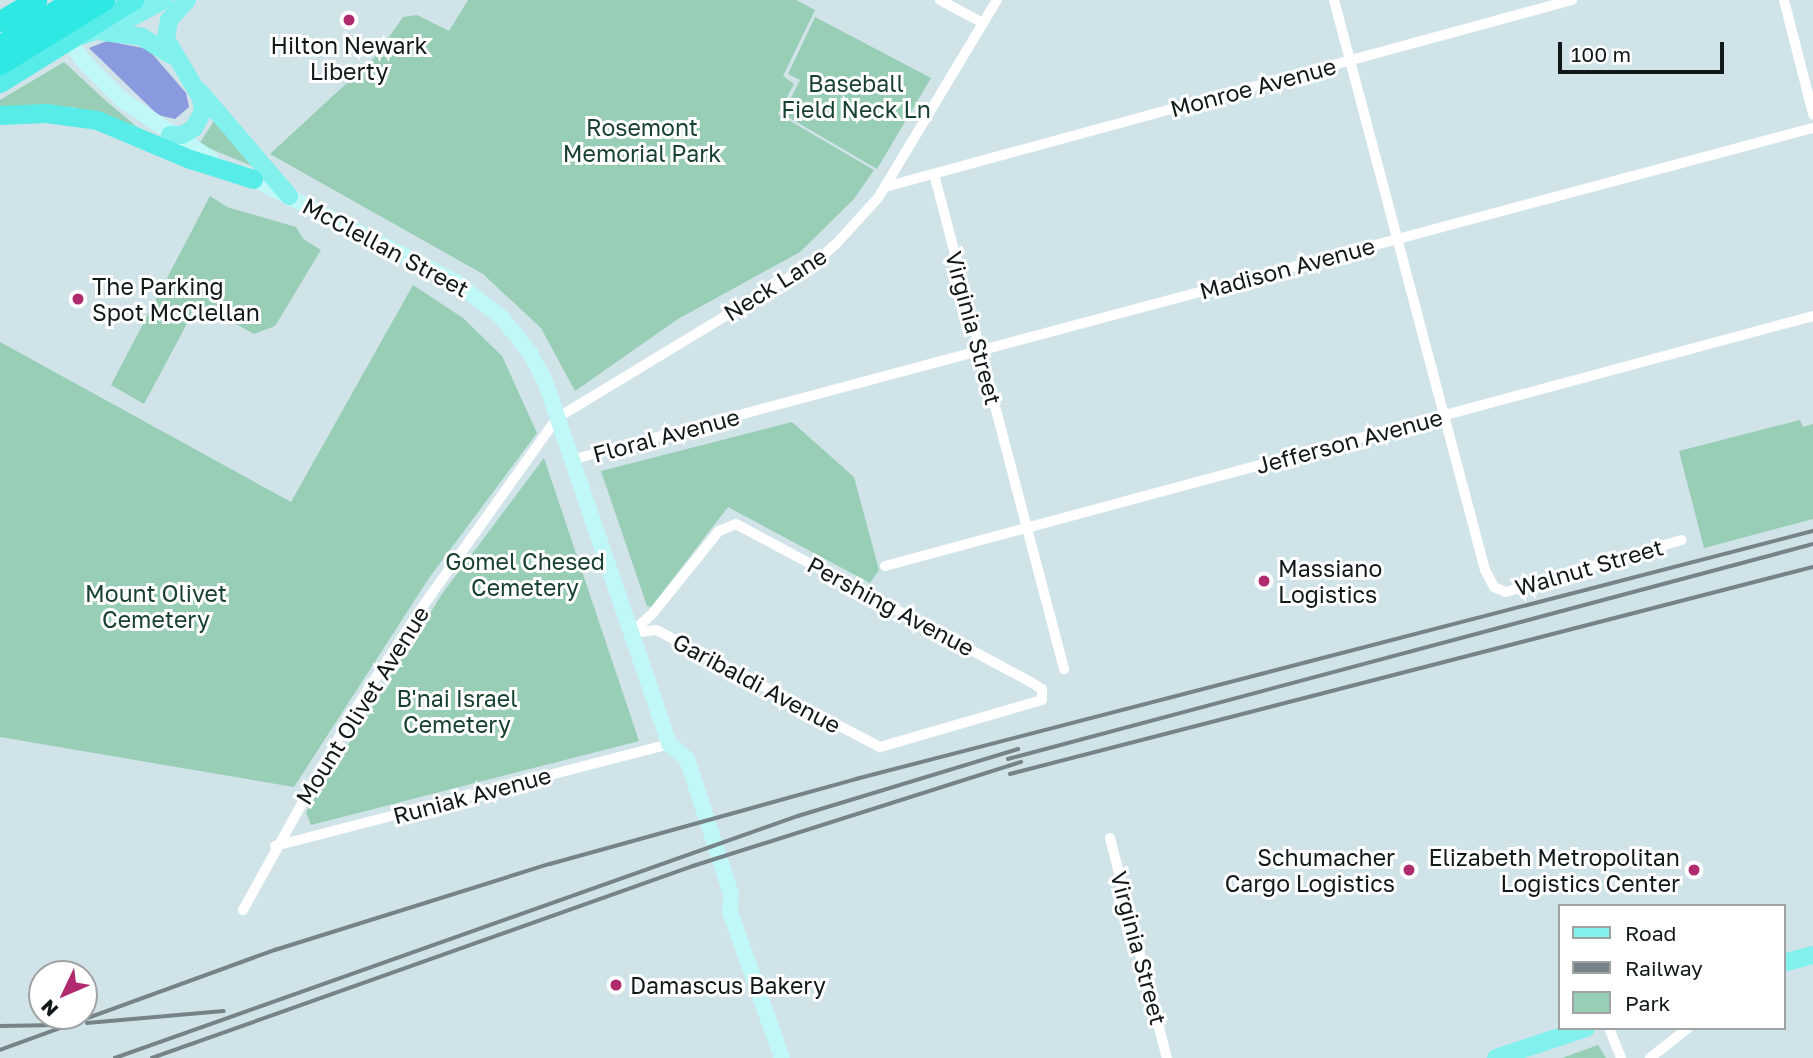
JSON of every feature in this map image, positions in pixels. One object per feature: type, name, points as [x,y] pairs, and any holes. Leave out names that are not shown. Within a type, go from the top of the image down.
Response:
[{"type":"highway","points":[[0,21],[36,0]]},
{"type":"highway","points":[[0,44],[73,0]]},
{"type":"highway","points":[[0,64],[104,0]]},
{"type":"highway","points":[[0,83],[78,46],[134,0]]},
{"type":"highway","points":[[0,115],[46,113],[97,120],[190,159],[253,178]]},
{"type":"main road","name":"McClellan Street","points":[[43,0],[110,90],[170,135],[443,274],[485,303],[530,353],[558,418],[669,744],[687,759],[731,894],[730,912],[782,1058]]},
{"type":"main road","points":[[78,46],[163,0]]},
{"type":"main road","points":[[173,57],[167,26],[187,0]]},
{"type":"main road","points":[[100,32],[142,37],[173,57],[289,196]]},
{"type":"main road","points":[[170,135],[186,133],[202,116],[203,102],[193,84]]},
{"type":"main road","points":[[1785,962],[1813,955]]},
{"type":"main road","points":[[1496,1058],[1580,1030]]},
{"type":"street","points":[[940,0],[983,23]]},
{"type":"street","name":"Neck Lane","points":[[677,344],[818,260],[885,187],[996,0]]},
{"type":"street","points":[[1334,0],[1444,415]]},
{"type":"street","name":"Monroe Avenue","points":[[934,174],[1572,0]]},
{"type":"street","points":[[1784,0],[1813,114]]},
{"type":"street","name":"Madison Avenue","points":[[762,410],[1813,128]]},
{"type":"street","points":[[885,187],[934,174]]},
{"type":"street","name":"Virginia Street","points":[[934,174],[1064,669]]},
{"type":"street","name":"Jefferson Avenue","points":[[885,566],[1027,530],[1813,316]]},
{"type":"street","name":"Mount Olivet Avenue","points":[[243,910],[275,846],[415,618],[558,418],[677,344]]},
{"type":"street","name":"Floral Avenue","points":[[571,460],[762,410]]},
{"type":"street","name":"Walnut Street","points":[[1444,415],[1485,570],[1497,590],[1506,592],[1681,540]]},
{"type":"street","name":"Pershing Avenue","points":[[631,633],[728,525],[746,527],[1042,690],[1042,700],[880,747]]},
{"type":"street","name":"Garibaldi Avenue","points":[[631,633],[656,630],[880,747]]},
{"type":"street","name":"Runiak Avenue","points":[[275,846],[669,744]]},
{"type":"street","name":"Virginia Street","points":[[1110,838],[1167,1058]]},
{"type":"street","points":[[1610,1030],[1621,1058]]},
{"type":"street","points":[[1650,1058],[1685,1030]]},
{"type":"green space","name":"Rosemont Memorial Park","points":[[468,0],[796,0],[815,10],[783,76],[794,84],[778,114],[874,170],[854,199],[800,252],[678,319],[575,391],[541,328],[483,274],[270,154],[375,57],[403,17],[417,15],[449,31]]},
{"type":"green space","name":"Baseball Field Neck Ln","points":[[815,17],[931,78],[877,169],[783,114],[800,80],[788,74]]},
{"type":"green space","points":[[64,62],[136,126],[73,107],[0,107],[0,100]]},
{"type":"green space","points":[[214,121],[252,166],[199,144]]},
{"type":"green space","points":[[210,196],[227,207],[296,227],[303,239],[321,250],[275,326],[254,334],[198,303],[144,404],[111,385]]},
{"type":"green space","name":"Mount Olivet Cemetery","points":[[413,285],[463,318],[502,356],[537,433],[429,578],[294,787],[0,737],[0,342],[291,502]]},
{"type":"green space","points":[[1800,420],[1803,427],[1813,424],[1813,519],[1704,548],[1679,451]]},
{"type":"green space","points":[[792,422],[854,477],[879,570],[870,583],[728,507],[651,607],[647,606],[601,471]]},
{"type":"green space","name":"B'nai Israel Cemetery","points":[[544,458],[639,741],[311,825],[306,812],[442,594]]},
{"type":"green space","points":[[1598,1045],[1606,1058],[1562,1058]]},
{"type":"water","points":[[107,41],[148,49],[186,93],[189,107],[175,119],[158,115],[89,48]]},
{"type":"railway","points":[[0,1050],[275,950],[550,864],[856,779],[1813,531]]},
{"type":"railway","points":[[1008,759],[1813,544]]},
{"type":"railway","points":[[1010,774],[1813,567]]},
{"type":"railway","points":[[115,1058],[798,816],[1018,749]]},
{"type":"railway","points":[[152,1058],[693,866],[1021,762]]},
{"type":"railway","points":[[98,1022],[223,1011]]},
{"type":"railway","points":[[0,1026],[28,1026]]},
{"type":"place","name":"Hilton Newark Liberty","points":[[349,20]]},
{"type":"place","name":"The Parking Spot McClellan","points":[[78,299]]},
{"type":"place","name":"Massiano Logistics","points":[[1264,581]]},
{"type":"place","name":"Schumacher Cargo Logistics","points":[[1409,870]]},
{"type":"place","name":"Elizabeth Metropolitan Logistics Center","points":[[1694,870]]},
{"type":"place","name":"Damascus Bakery","points":[[616,985]]},
{"type":"park label","name":"Gomel Chesed Cemetery","points":[[525,574]]}]
